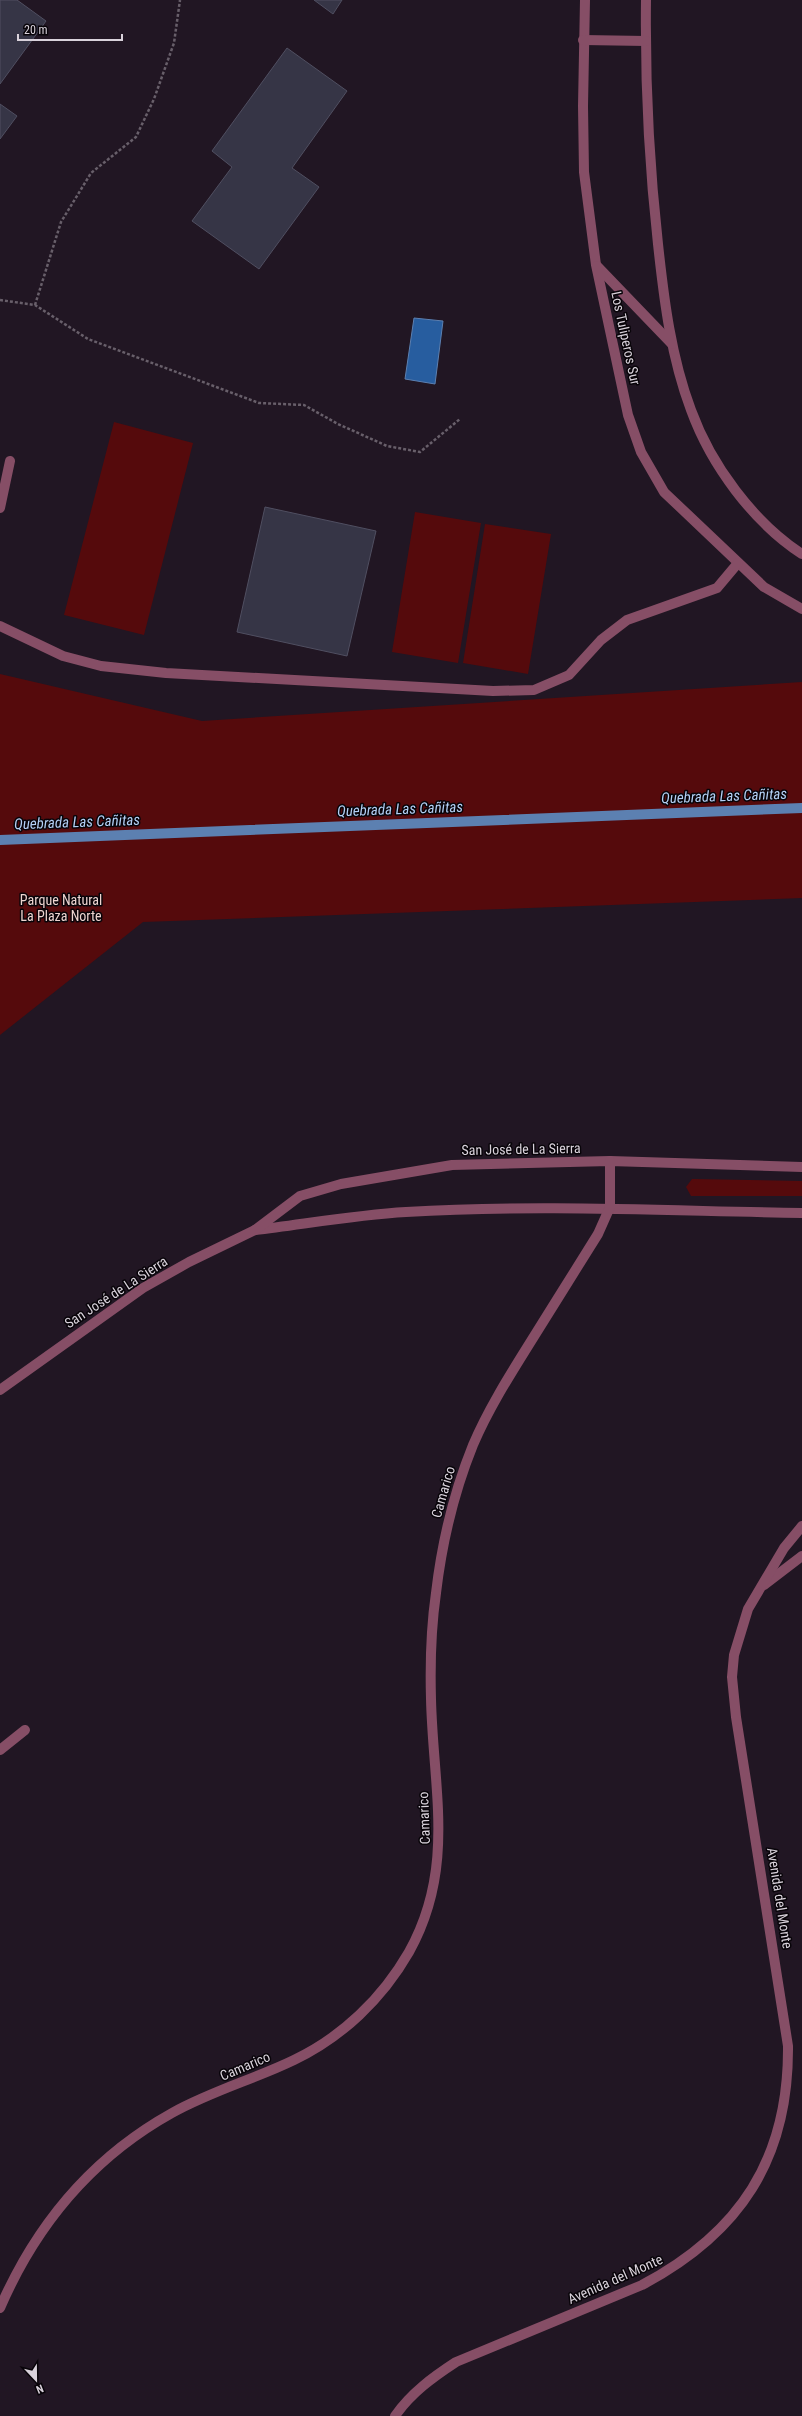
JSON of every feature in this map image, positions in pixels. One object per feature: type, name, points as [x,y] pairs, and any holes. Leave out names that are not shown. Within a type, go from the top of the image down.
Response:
[{"type":"street","name":"Los Tuliperos Sur","points":[[585,0],[583,40],[584,172],[596,265],[628,414],[641,452],[664,492],[764,587],[802,609]]},
{"type":"street","points":[[646,0],[647,117],[652,193],[672,344],[691,411],[706,443],[724,473],[769,527],[802,554]]},
{"type":"street","points":[[583,40],[646,41]]},
{"type":"street","points":[[596,265],[672,344]]},
{"type":"street","points":[[0,508],[10,462]]},
{"type":"street","points":[[0,626],[63,656],[101,666],[166,673],[493,691],[534,690],[569,675],[601,640],[627,620],[717,588],[738,563]]},
{"type":"street","name":"San José de La Sierra","points":[[0,1390],[143,1288],[189,1262],[255,1230],[300,1196],[341,1184],[452,1164],[610,1161],[802,1167]]},
{"type":"street","name":"Camarico","points":[[0,2308],[31,2246],[52,2216],[77,2186],[104,2160],[138,2134],[174,2112],[294,2060],[324,2044],[351,2024],[375,1999],[409,1951],[422,1924],[432,1896],[438,1867],[440,1838],[431,1700],[431,1646],[436,1593],[452,1506],[474,1443],[491,1409],[598,1234],[610,1207],[610,1161]]},
{"type":"street","name":"San José de La Sierra","points":[[255,1230],[405,1212],[610,1207],[693,1212],[802,1213]]},
{"type":"street","name":"Avenida del Monte","points":[[395,2416],[415,2393],[435,2376],[456,2362],[642,2285],[671,2269],[698,2250],[723,2227],[745,2200],[762,2172],[776,2140],[784,2109],[789,2078],[788,2046],[736,1718],[732,1677],[734,1655],[739,1633],[748,1609],[784,1548],[802,1526]]},
{"type":"street","name":"Avenida del Monte","points":[[760,1588],[802,1556]]},
{"type":"street","points":[[0,1750],[26,1730]]},
{"type":"path","points":[[35,305],[61,222],[91,172],[136,137],[148,112],[174,43],[180,0]]},
{"type":"path","points":[[0,300],[35,305],[88,339],[260,403],[304,405],[338,424],[387,446],[420,452],[460,419]]},
{"type":"green space","points":[[114,422],[193,443],[144,635],[64,615]]},
{"type":"green space","points":[[415,512],[481,523],[458,663],[392,652]]},
{"type":"green space","points":[[485,524],[551,534],[528,674],[463,663]]},
{"type":"green space","name":"Parque Natural La Plaza Norte","points":[[0,674],[202,721],[802,682],[802,898],[143,922],[0,1035]]},
{"type":"green space","points":[[692,1179],[802,1181],[802,1196],[691,1196],[686,1187]]},
{"type":"water","points":[[414,318],[443,321],[435,384],[405,379]]},
{"type":"building","points":[[0,0],[17,0],[46,21],[0,84]]},
{"type":"building","points":[[314,0],[342,0],[333,14]]},
{"type":"building","points":[[287,48],[347,91],[292,168],[319,187],[259,269],[192,221],[232,167],[212,151]]},
{"type":"building","points":[[0,104],[17,116],[0,139]]},
{"type":"building","points":[[265,507],[376,531],[347,656],[237,632]]},
{"type":"waterway","name":"Quebrada Las Cañitas","points":[[0,840],[802,808]]}]
